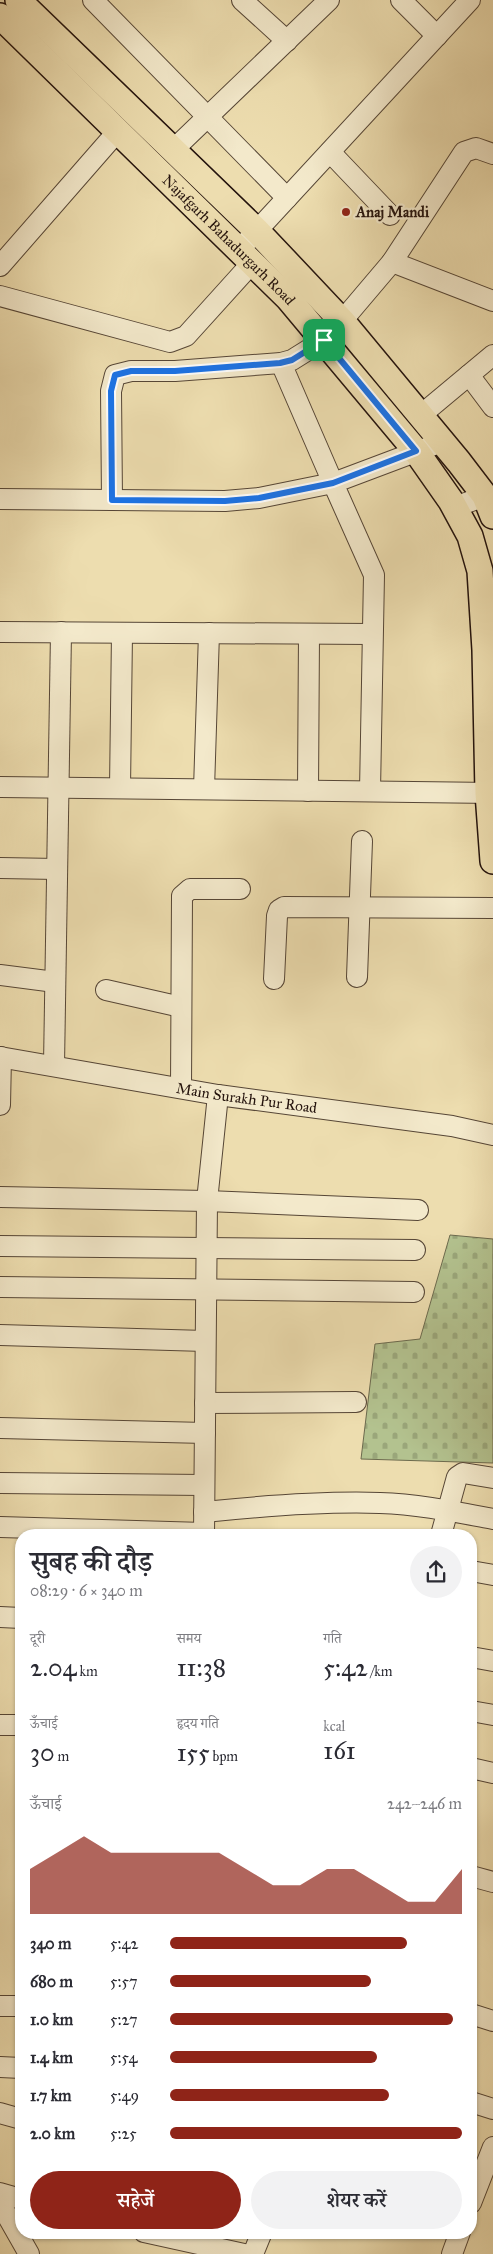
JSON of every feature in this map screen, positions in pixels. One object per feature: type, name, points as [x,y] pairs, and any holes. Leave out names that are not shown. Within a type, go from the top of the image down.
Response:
[{"type":"main road","name":"Najafgarh Bahadurgarh Road","points":[[15,5],[117,132],[244,258],[288,298],[416,451],[455,507],[470,536],[480,571],[493,861]]},
{"type":"main road","name":"Najafgarh Bahadurgarh Road","points":[[15,5],[257,231],[342,321],[422,414],[490,503]]},
{"type":"street","points":[[93,0],[287,198]]},
{"type":"street","points":[[242,0],[288,41]]},
{"type":"street","points":[[172,151],[329,0]]},
{"type":"street","points":[[401,0],[437,36]]},
{"type":"street","points":[[0,296],[170,342],[186,336],[244,258],[257,231],[470,0]]},
{"type":"street","points":[[0,266],[117,132]]},
{"type":"street","points":[[342,321],[392,262],[464,152],[476,148],[492,151]]},
{"type":"street","points":[[330,152],[390,215]]},
{"type":"street","points":[[392,262],[492,297]]},
{"type":"street","points":[[112,500],[111,391],[115,375],[131,371],[175,371],[280,363],[292,360],[324,340]]},
{"type":"street","points":[[422,414],[493,355]]},
{"type":"street","points":[[280,363],[374,575],[370,791]]},
{"type":"street","points":[[469,375],[493,406]]},
{"type":"street","points":[[0,499],[225,501],[259,498],[333,483],[442,442]]},
{"type":"street","points":[[455,507],[490,503]]},
{"type":"street","points":[[0,632],[372,634]]},
{"type":"street","points":[[54,1065],[61,632]]},
{"type":"street","points":[[120,788],[122,633]]},
{"type":"street","points":[[204,789],[209,633]]},
{"type":"street","points":[[308,790],[309,634]]},
{"type":"street","points":[[0,787],[490,793]]},
{"type":"street","points":[[357,977],[362,841]]},
{"type":"street","points":[[0,868],[57,868]]},
{"type":"street","points":[[181,1087],[182,896],[190,889],[240,889]]},
{"type":"street","points":[[274,979],[279,910],[284,907],[493,908]]},
{"type":"street","points":[[0,975],[55,982]]},
{"type":"street","points":[[106,990],[181,1007]]},
{"type":"street","points":[[0,1057],[0,1105]]},
{"type":"street","name":"Main Surakh Pur Road","points":[[0,1057],[181,1087],[218,1095],[452,1126],[493,1135]]},
{"type":"street","points":[[204,1529],[207,1201],[218,1095]]},
{"type":"street","points":[[0,1197],[207,1201],[418,1210]]},
{"type":"street","points":[[0,1246],[206,1250],[416,1250]]},
{"type":"street","points":[[0,1287],[414,1292]]},
{"type":"street","points":[[0,1335],[206,1341]]},
{"type":"street","points":[[205,1404],[356,1402]]},
{"type":"street","points":[[0,1428],[205,1433]]},
{"type":"street","points":[[442,1529],[457,1476],[463,1473],[493,1478]]},
{"type":"street","points":[[0,1483],[204,1485]]},
{"type":"street","points":[[204,1512],[258,1506],[379,1503],[447,1511],[493,1519]]},
{"type":"street","points":[[0,1527],[58,1529]]},
{"type":"street","points":[[477,1572],[493,1575]]},
{"type":"street","points":[[0,1617],[15,1618]]},
{"type":"street","points":[[477,1658],[493,1661]]},
{"type":"street","points":[[477,1713],[493,1715]]},
{"type":"street","points":[[0,1725],[15,1725]]},
{"type":"street","points":[[477,1769],[493,1773]]},
{"type":"street","points":[[477,1878],[493,1882]]},
{"type":"street","points":[[0,2006],[15,2006]]},
{"type":"street","points":[[477,2016],[493,2021]]},
{"type":"street","points":[[0,2068],[15,2068]]},
{"type":"street","points":[[477,2104],[493,2110]]},
{"type":"street","points":[[0,2112],[15,2117]]},
{"type":"street","points":[[477,2181],[484,2156]]},
{"type":"street","points":[[0,2193],[15,2197]]},
{"type":"street","points":[[0,2203],[15,2229]]},
{"type":"street","points":[[20,2239],[29,2254]]},
{"type":"street","points":[[176,2239],[244,2254]]},
{"type":"street","points":[[253,2254],[259,2239]]},
{"type":"street","points":[[452,2254],[457,2239]]},
{"type":"green space","points":[[450,1235],[493,1239],[493,1463],[361,1459],[375,1344],[420,1339]]},
{"type":"place","name":"Anaj Mandi","points":[[346,212]]},
{"type":"route","points":[[324,340],[416,451],[333,483],[259,498],[225,501],[112,500],[111,391],[115,375],[120,372],[131,371],[175,371],[280,363],[292,360],[324,340]]}]
